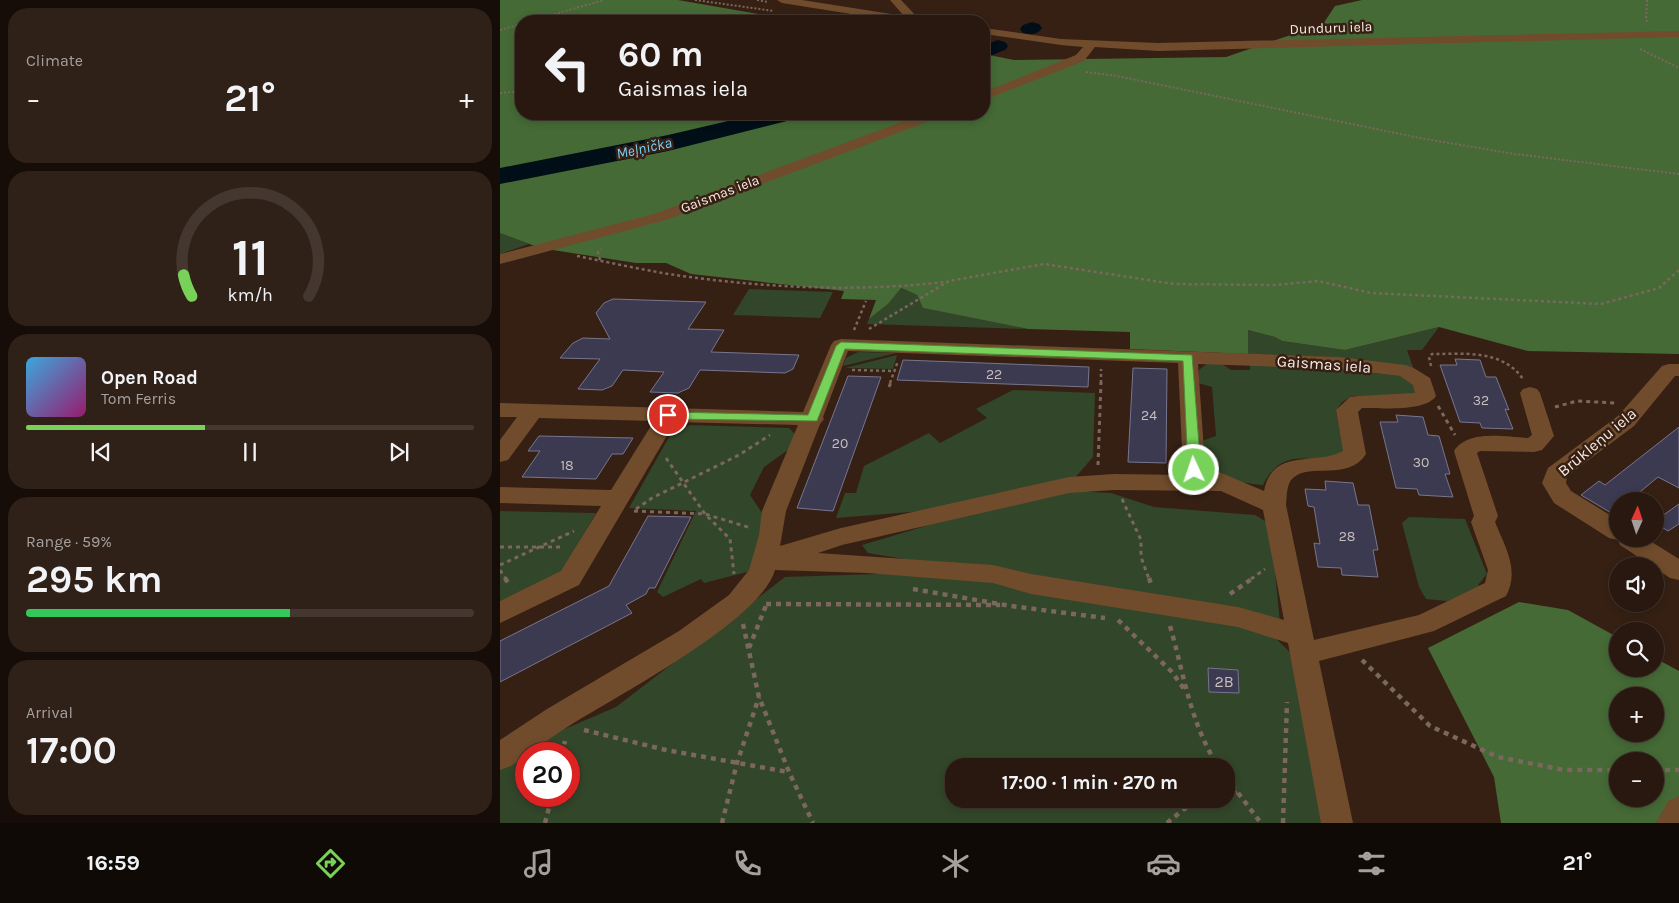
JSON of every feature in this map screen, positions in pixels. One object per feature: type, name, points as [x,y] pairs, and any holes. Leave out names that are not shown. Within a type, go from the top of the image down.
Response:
[{"type":"street","points":[[782,0],[877,15]]},
{"type":"street","points":[[834,0],[861,6],[896,2],[909,15]]},
{"type":"street","name":"Dunduru iela","points":[[990,32],[1092,44],[1198,47],[1679,34]]},
{"type":"street","points":[[990,94],[1080,58],[1092,44]]},
{"type":"street","name":"Gaismas iela","points":[[500,259],[618,230],[660,217],[919,120]]},
{"type":"street","name":"Gaismas iela","points":[[762,566],[772,535],[774,511],[804,418],[832,369],[841,346],[1340,363],[1405,371],[1425,389],[1418,400],[1357,402],[1347,410],[1355,454],[1339,464],[1299,466],[1284,473],[1277,485],[1274,505],[1337,823]]},
{"type":"street","points":[[1188,358],[1194,470],[1274,505]]},
{"type":"street","name":"Brūkleņu iela","points":[[1609,526],[1562,497],[1554,483],[1556,473],[1626,421],[1669,370],[1679,370]]},
{"type":"street","points":[[762,566],[867,564],[993,574],[1031,584],[1238,617],[1301,645],[1345,644],[1425,624],[1497,588],[1501,570],[1483,522],[1486,516],[1465,452],[1476,444],[1534,445],[1544,436],[1530,393]]},
{"type":"street","points":[[500,410],[804,418]]},
{"type":"street","points":[[500,455],[533,411]]},
{"type":"street","points":[[500,613],[570,578],[588,548],[618,508],[668,415]]},
{"type":"street","points":[[500,757],[557,718],[689,639],[738,602],[762,566],[841,537],[1068,485],[1098,483],[1223,483]]},
{"type":"street","points":[[500,495],[618,508]]},
{"type":"street","points":[[1643,548],[1679,570]]},
{"type":"street","points":[[1672,823],[1679,811]]},
{"type":"path","points":[[552,15],[604,0]]},
{"type":"path","points":[[696,0],[777,12]]},
{"type":"path","points":[[1647,0],[1646,19],[1654,34]]},
{"type":"path","points":[[500,30],[515,26]]},
{"type":"path","points":[[1637,48],[1679,68]]},
{"type":"path","points":[[1057,68],[1116,76],[1434,140],[1514,154],[1679,174]]},
{"type":"path","points":[[500,93],[515,91]]},
{"type":"path","points":[[572,255],[682,276],[773,285],[847,289],[911,286],[1044,264],[1174,284],[1276,284],[1318,281],[1371,294],[1601,304],[1659,288],[1679,270]]},
{"type":"path","points":[[867,330],[948,281]]},
{"type":"path","points":[[854,330],[866,301]]},
{"type":"path","points":[[889,387],[902,348]]},
{"type":"path","points":[[1098,483],[1102,354]]},
{"type":"path","points":[[1465,452],[1438,406],[1425,389],[1436,382],[1429,357],[1432,354],[1482,355],[1514,366],[1519,371],[1530,393]]},
{"type":"path","points":[[832,369],[895,371]]},
{"type":"path","points":[[1537,416],[1562,403],[1584,400],[1641,405]]},
{"type":"path","points":[[500,565],[618,508],[652,498],[685,483],[804,418]]},
{"type":"path","points":[[653,441],[685,483],[705,514],[730,539],[738,602],[759,697],[788,772],[813,823]]},
{"type":"path","points":[[618,508],[705,514],[772,535]]},
{"type":"path","points":[[500,547],[588,548]]},
{"type":"path","points":[[1198,611],[1230,594],[1284,555]]},
{"type":"path","points":[[911,588],[1035,609]]},
{"type":"path","points":[[738,602],[1011,606]]},
{"type":"path","points":[[1118,620],[1172,672],[1186,691]]},
{"type":"path","points":[[1345,644],[1430,726],[1498,757],[1564,770],[1609,770]]},
{"type":"path","points":[[722,823],[737,763],[759,697]]},
{"type":"path","points":[[1283,823],[1287,697]]},
{"type":"path","points":[[579,729],[666,750],[788,772]]},
{"type":"path","points":[[1664,770],[1679,770]]},
{"type":"path","points":[[1235,789],[1261,823]]},
{"type":"path","points":[[545,823],[549,807]]},
{"type":"path","points":[[1168,823],[1187,808]]},
{"type":"green space","points":[[500,0],[678,0],[764,15],[515,15],[515,120],[990,120],[990,55],[1014,60],[1226,57],[1323,24],[1335,6],[1362,0],[1679,0],[1679,354],[1528,351],[1439,327],[1345,350],[1282,341],[1275,337],[1248,330],[1248,354],[1130,349],[1130,332],[1028,329],[923,308],[917,295],[901,288],[888,304],[869,319],[876,300],[841,299],[844,291],[691,274],[666,263],[636,263],[540,248],[500,233]]},
{"type":"green space","points":[[500,233],[529,244],[500,254]]},
{"type":"green space","points":[[900,288],[917,295],[923,308],[1028,329],[867,324],[869,319],[888,304]]},
{"type":"green space","points":[[749,289],[833,292],[820,318],[733,315]]},
{"type":"green space","points":[[1439,327],[1422,350],[1407,350],[1413,367],[1332,357],[1248,354],[1248,330],[1275,337],[1282,341],[1345,350]]},
{"type":"green space","points":[[858,352],[896,353],[843,366],[846,358]]},
{"type":"green space","points":[[897,355],[893,369],[845,368]]},
{"type":"green space","points":[[1209,362],[1219,362],[1231,370],[1250,370],[1250,366],[1255,363],[1343,367],[1345,370],[1403,376],[1412,380],[1417,395],[1352,396],[1342,402],[1336,411],[1344,453],[1323,459],[1302,458],[1281,463],[1272,471],[1263,485],[1245,483],[1223,476],[1203,461],[1202,441],[1216,436],[1212,387],[1198,383],[1199,370]]},
{"type":"green space","points":[[1013,390],[1095,393],[1093,457],[1074,479],[923,511],[836,518],[845,493],[856,493],[864,466],[929,433],[940,443],[987,418],[976,409]]},
{"type":"green space","points":[[690,425],[789,428],[795,434],[788,450],[764,467],[750,495],[762,513],[762,539],[751,571],[704,583],[701,579],[663,597],[657,592],[696,511],[629,508],[669,437],[674,431]]},
{"type":"green space","points":[[1074,491],[1111,493],[1154,507],[1255,515],[1270,524],[1280,622],[868,553],[862,545],[969,513]]},
{"type":"green space","points":[[500,511],[596,513],[565,567],[557,575],[500,601]]},
{"type":"green space","points":[[1409,517],[1465,519],[1487,574],[1478,585],[1482,590],[1447,601],[1426,599],[1419,587],[1402,523]]},
{"type":"green space","points":[[908,573],[996,582],[1233,625],[1272,635],[1294,656],[1323,823],[500,823],[500,766],[515,757],[515,807],[580,807],[580,742],[541,742],[560,731],[616,707],[785,577]]},
{"type":"green space","points":[[1519,602],[1568,610],[1609,633],[1609,677],[1664,677],[1664,663],[1679,671],[1679,823],[1501,823],[1494,777],[1428,648]]},
{"type":"building","points":[[613,299],[706,302],[688,329],[724,330],[711,352],[799,355],[793,369],[785,373],[700,370],[689,388],[678,393],[650,392],[664,372],[623,370],[612,386],[602,390],[578,389],[600,359],[560,358],[573,343],[583,338],[610,339],[596,313],[604,303]]},
{"type":"building","points":[[1455,359],[1480,360],[1486,377],[1496,377],[1509,410],[1505,409],[1513,429],[1482,428],[1480,423],[1460,422],[1440,365],[1457,365]]},
{"type":"building","points":[[903,360],[1089,367],[1088,387],[897,380]]},
{"type":"building","points":[[1133,368],[1167,369],[1166,463],[1128,462]]},
{"type":"building","points":[[848,376],[881,377],[833,511],[797,508]]},
{"type":"building","points":[[1396,415],[1423,417],[1428,435],[1439,436],[1450,474],[1445,474],[1453,497],[1419,495],[1417,489],[1396,488],[1380,422],[1398,422]]},
{"type":"building","points":[[1679,427],[1679,488],[1658,477],[1640,492],[1609,492],[1609,512],[1581,495],[1599,481],[1605,485]]},
{"type":"building","points":[[539,436],[633,438],[623,454],[612,454],[596,479],[522,477],[540,451],[528,451]]},
{"type":"building","points":[[1325,481],[1353,483],[1358,505],[1369,505],[1378,550],[1373,550],[1378,577],[1342,575],[1341,568],[1318,567],[1314,543],[1320,544],[1314,507],[1308,506],[1305,489],[1326,490]]},
{"type":"building","points":[[1679,504],[1679,524],[1668,531],[1664,529],[1664,515]]},
{"type":"building","points":[[648,516],[691,517],[655,588],[649,588],[646,594],[626,605],[632,613],[500,682],[500,641],[609,586]]},
{"type":"building","points":[[1208,668],[1238,670],[1239,693],[1209,692]]},
{"type":"waterway","name":"Meļņička","points":[[990,49],[998,46]]},
{"type":"waterway","name":"Meļņička","points":[[500,176],[668,143],[762,120]]},
{"type":"route","points":[[668,415],[813,419],[841,346],[1188,358],[1194,470]]}]
